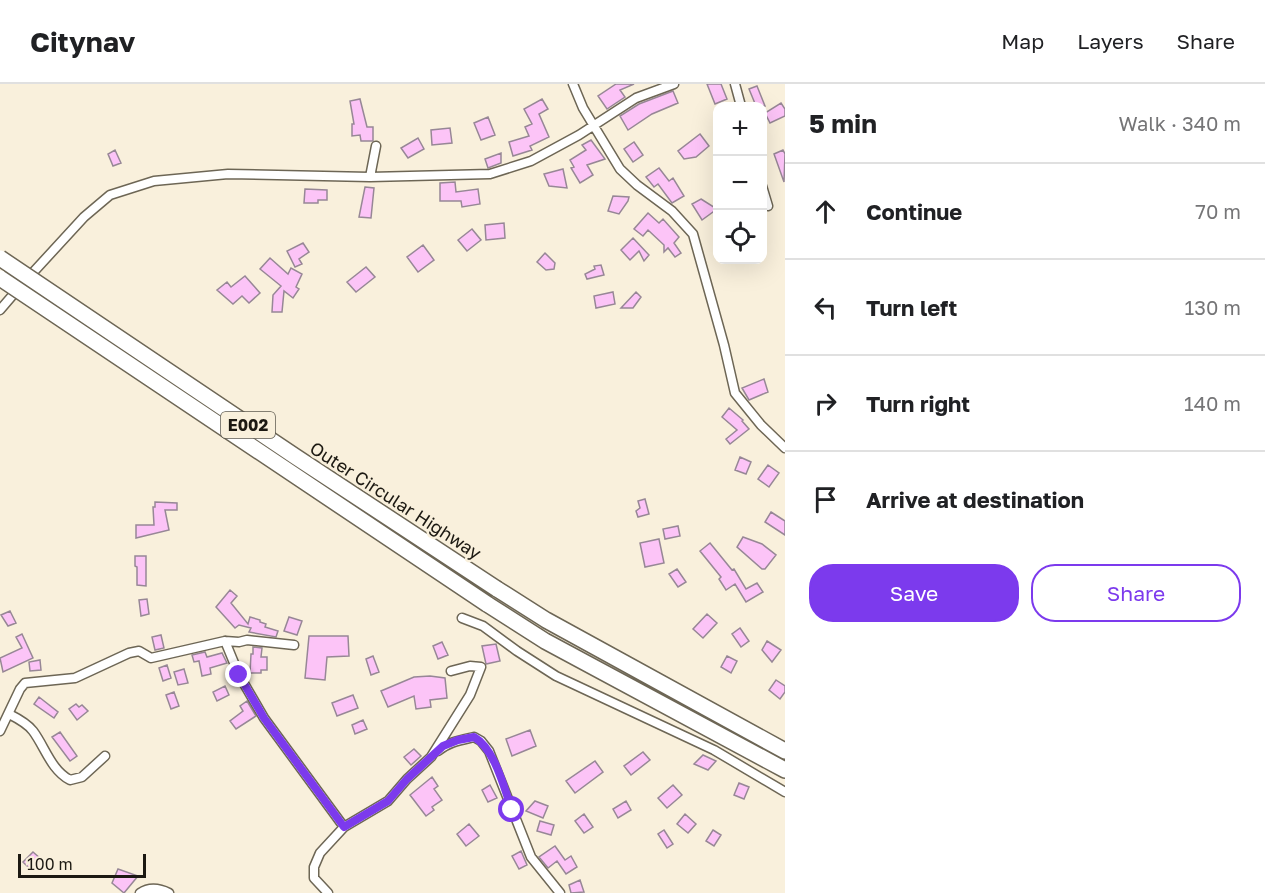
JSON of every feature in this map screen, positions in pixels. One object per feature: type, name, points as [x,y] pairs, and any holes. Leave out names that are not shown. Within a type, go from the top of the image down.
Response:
[{"type":"highway","name":"Outer Circular Highway","points":[[0,258],[296,457],[546,620],[785,751]]},
{"type":"highway","name":"Outer Circular Highway","points":[[0,278],[545,641],[785,770]]},
{"type":"street","points":[[573,84],[583,108],[620,169],[672,211],[693,234],[735,393],[761,425],[785,448]]},
{"type":"street","points":[[0,310],[51,251],[84,217],[110,195],[154,181],[228,174],[370,177],[490,174],[531,161],[579,135],[636,98],[674,84]]},
{"type":"street","points":[[735,84],[740,102]]},
{"type":"street","points":[[370,177],[376,146]]},
{"type":"street","points":[[462,618],[483,626],[556,676],[714,750],[785,792]]},
{"type":"street","points":[[0,731],[25,683],[75,678],[129,653],[140,651],[152,658],[225,641],[247,640],[294,645]]},
{"type":"street","points":[[225,641],[239,675],[264,718],[344,827]]},
{"type":"street","points":[[431,757],[470,695],[481,668],[470,666],[451,671]]},
{"type":"street","points":[[9,714],[32,729],[46,755],[63,776],[70,780],[82,777],[105,756]]},
{"type":"street","points":[[328,893],[314,878],[314,867],[320,853],[344,827],[388,801],[407,779],[443,746],[474,737],[481,741],[489,751],[531,857],[560,893]]},
{"type":"street","points":[[140,893],[158,888],[169,893]]},
{"type":"building","points":[[616,84],[634,84],[620,90],[625,97],[607,109],[598,96]]},
{"type":"building","points":[[707,84],[721,84],[727,99],[714,102]]},
{"type":"building","points":[[757,86],[763,102],[754,102],[749,89]]},
{"type":"building","points":[[673,91],[678,103],[652,114],[628,130],[620,116],[639,104]]},
{"type":"building","points":[[360,99],[367,127],[373,127],[373,141],[361,141],[360,135],[352,136],[352,124],[354,124],[350,101]]},
{"type":"building","points":[[542,99],[548,109],[539,114],[549,137],[530,146],[532,150],[513,156],[509,142],[529,136],[525,127],[532,124],[524,109]]},
{"type":"building","points":[[781,103],[785,109],[785,116],[770,123],[767,112]]},
{"type":"building","points":[[488,117],[495,135],[481,140],[474,123]]},
{"type":"building","points":[[450,128],[452,143],[432,145],[431,130]]},
{"type":"building","points":[[700,134],[709,146],[696,157],[684,159],[678,151]]},
{"type":"building","points":[[418,138],[424,149],[408,158],[401,148]]},
{"type":"building","points":[[591,140],[605,159],[587,165],[593,175],[580,183],[571,168],[574,167],[570,160],[586,150],[582,145]]},
{"type":"building","points":[[634,142],[643,155],[633,162],[624,149]]},
{"type":"building","points":[[115,150],[121,163],[113,166],[108,154]]},
{"type":"building","points":[[783,150],[785,154],[784,182],[774,154]]},
{"type":"building","points":[[501,153],[501,163],[488,168],[485,159]]},
{"type":"building","points":[[659,168],[669,181],[673,178],[684,196],[672,203],[658,184],[654,187],[646,177]]},
{"type":"building","points":[[563,169],[567,188],[549,186],[544,174]]},
{"type":"building","points":[[455,182],[456,192],[478,189],[480,204],[462,207],[461,201],[440,201],[440,183]]},
{"type":"building","points":[[365,187],[374,188],[371,218],[359,217]]},
{"type":"building","points":[[305,189],[327,190],[327,200],[318,200],[318,203],[304,203]]},
{"type":"building","points":[[613,196],[629,197],[619,214],[608,211]]},
{"type":"building","points":[[701,199],[713,206],[713,212],[702,220],[692,204]]},
{"type":"building","points":[[648,213],[659,223],[663,219],[679,237],[674,243],[681,253],[675,257],[668,248],[664,252],[664,245],[648,230],[643,236],[634,229]]},
{"type":"building","points":[[504,223],[505,238],[486,240],[485,225]]},
{"type":"building","points":[[472,229],[481,240],[467,251],[458,240]]},
{"type":"building","points":[[633,238],[649,255],[644,261],[639,251],[630,260],[621,250]]},
{"type":"building","points":[[303,243],[309,252],[299,259],[302,264],[295,267],[287,251]]},
{"type":"building","points":[[423,245],[434,260],[418,272],[407,257]]},
{"type":"building","points":[[545,253],[555,263],[554,269],[546,270],[537,262]]},
{"type":"building","points":[[270,258],[288,274],[291,268],[302,274],[296,287],[299,289],[293,298],[284,291],[282,312],[272,312],[273,295],[281,286],[260,269]]},
{"type":"building","points":[[601,265],[604,275],[587,279],[585,274],[595,269],[594,266]]},
{"type":"building","points":[[366,267],[375,277],[356,292],[347,282]]},
{"type":"building","points":[[245,276],[260,293],[249,303],[242,296],[233,304],[217,290],[227,282],[231,287]]},
{"type":"building","points":[[613,292],[615,304],[596,308],[594,296]]},
{"type":"building","points":[[636,292],[641,297],[633,308],[621,308]]},
{"type":"building","points":[[764,379],[768,392],[749,400],[742,388]]},
{"type":"building","points":[[729,408],[743,420],[749,429],[730,444],[726,439],[737,430],[722,417]]},
{"type":"building","points":[[740,457],[751,462],[746,474],[735,470]]},
{"type":"building","points":[[768,465],[779,473],[769,487],[758,479]]},
{"type":"building","points":[[645,499],[649,514],[638,517],[636,511],[640,508],[638,501]]},
{"type":"building","points":[[155,502],[177,503],[177,510],[165,510],[169,530],[136,538],[136,525],[154,525]]},
{"type":"building","points":[[771,512],[785,521],[785,535],[765,522]]},
{"type":"building","points":[[678,526],[680,536],[665,539],[663,529]]},
{"type":"building","points":[[743,537],[762,544],[776,555],[765,569],[762,569],[737,547]]},
{"type":"building","points":[[659,539],[664,563],[645,567],[640,543]]},
{"type":"building","points":[[710,543],[732,570],[734,569],[746,589],[757,583],[763,592],[746,602],[735,584],[726,590],[719,579],[721,577],[700,551]]},
{"type":"building","points":[[135,556],[146,556],[146,586],[137,585]]},
{"type":"building","points":[[677,569],[686,582],[678,587],[669,574]]},
{"type":"building","points":[[230,590],[237,596],[231,603],[248,624],[250,617],[260,620],[266,624],[265,627],[278,631],[276,637],[249,632],[251,628],[239,625],[235,628],[216,607]]},
{"type":"building","points":[[147,599],[149,614],[141,616],[139,600]]},
{"type":"building","points":[[10,611],[16,623],[8,626],[1,615]]},
{"type":"building","points":[[707,614],[717,623],[703,638],[693,629]]},
{"type":"building","points":[[289,617],[302,621],[297,635],[284,631]]},
{"type":"building","points":[[740,628],[749,641],[741,647],[732,634]]},
{"type":"building","points":[[22,634],[33,658],[3,672],[0,658],[22,648],[16,637]]},
{"type":"building","points":[[161,635],[164,648],[155,650],[152,637]]},
{"type":"building","points":[[309,636],[348,636],[349,656],[327,657],[325,680],[305,678]]},
{"type":"building","points":[[767,641],[781,650],[772,662],[762,650]]},
{"type":"building","points":[[442,642],[448,655],[438,659],[433,646]]},
{"type":"building","points":[[496,644],[500,661],[486,664],[482,646]]},
{"type":"building","points":[[253,647],[262,648],[261,657],[267,657],[267,670],[261,670],[261,673],[250,673]]},
{"type":"building","points":[[205,652],[207,657],[222,653],[227,663],[210,668],[211,674],[202,676],[199,661],[194,662],[192,655]]},
{"type":"building","points":[[373,656],[379,672],[371,675],[366,659]]},
{"type":"building","points":[[727,656],[737,661],[731,673],[721,667]]},
{"type":"building","points":[[40,660],[41,670],[30,671],[29,662]]},
{"type":"building","points":[[167,665],[171,678],[163,681],[159,668]]},
{"type":"building","points":[[184,669],[188,683],[178,685],[174,672]]},
{"type":"building","points":[[414,677],[445,678],[447,698],[430,700],[431,707],[416,709],[414,696],[388,707],[381,691]]},
{"type":"building","points":[[776,680],[785,686],[785,692],[780,699],[769,690]]},
{"type":"building","points":[[225,686],[229,695],[217,701],[213,692]]},
{"type":"building","points":[[174,692],[179,706],[171,709],[166,695]]},
{"type":"building","points":[[353,695],[358,708],[337,716],[332,703]]},
{"type":"building","points":[[39,697],[58,712],[54,718],[34,704]]},
{"type":"building","points":[[247,701],[256,716],[236,729],[230,721],[243,711],[240,706]]},
{"type":"building","points":[[76,704],[79,707],[82,705],[88,711],[77,720],[69,709]]},
{"type":"building","points":[[363,720],[367,729],[355,734],[352,725]]},
{"type":"building","points":[[530,730],[536,746],[512,756],[506,739]]},
{"type":"building","points":[[60,732],[77,756],[70,761],[52,737]]},
{"type":"building","points":[[414,749],[421,756],[411,765],[404,757]]},
{"type":"building","points":[[643,752],[650,760],[631,775],[624,766]]},
{"type":"building","points":[[703,755],[716,761],[708,770],[694,764]]},
{"type":"building","points":[[595,761],[603,772],[575,793],[566,781]]},
{"type":"building","points":[[432,777],[438,786],[434,789],[442,800],[432,807],[434,810],[426,816],[410,795]]},
{"type":"building","points":[[739,783],[749,787],[744,799],[734,795]]},
{"type":"building","points":[[490,785],[497,798],[488,802],[482,790]]},
{"type":"building","points":[[673,785],[682,795],[667,808],[658,798]]},
{"type":"building","points":[[535,801],[548,806],[543,818],[526,811]]},
{"type":"building","points":[[626,801],[631,810],[618,818],[613,809]]},
{"type":"building","points":[[584,814],[593,827],[584,833],[575,821]]},
{"type":"building","points":[[685,814],[696,824],[688,833],[677,824]]},
{"type":"building","points":[[540,821],[554,825],[551,835],[537,831]]},
{"type":"building","points":[[469,824],[479,836],[466,846],[457,834]]},
{"type":"building","points":[[664,830],[673,844],[667,848],[658,834]]},
{"type":"building","points":[[713,830],[721,835],[714,846],[706,841]]},
{"type":"building","points":[[555,846],[565,860],[571,856],[577,867],[566,874],[557,861],[548,868],[539,857]]},
{"type":"building","points":[[521,851],[527,865],[519,869],[512,856]]},
{"type":"building","points":[[33,852],[41,859],[30,869],[23,862]]},
{"type":"building","points":[[118,869],[138,876],[124,893],[112,883]]},
{"type":"building","points":[[580,880],[584,892],[571,893],[569,885]]},
{"type":"route","points":[[239,675],[264,718],[344,827],[388,801],[407,779],[443,746],[474,737],[481,741],[489,751],[512,810]]}]
